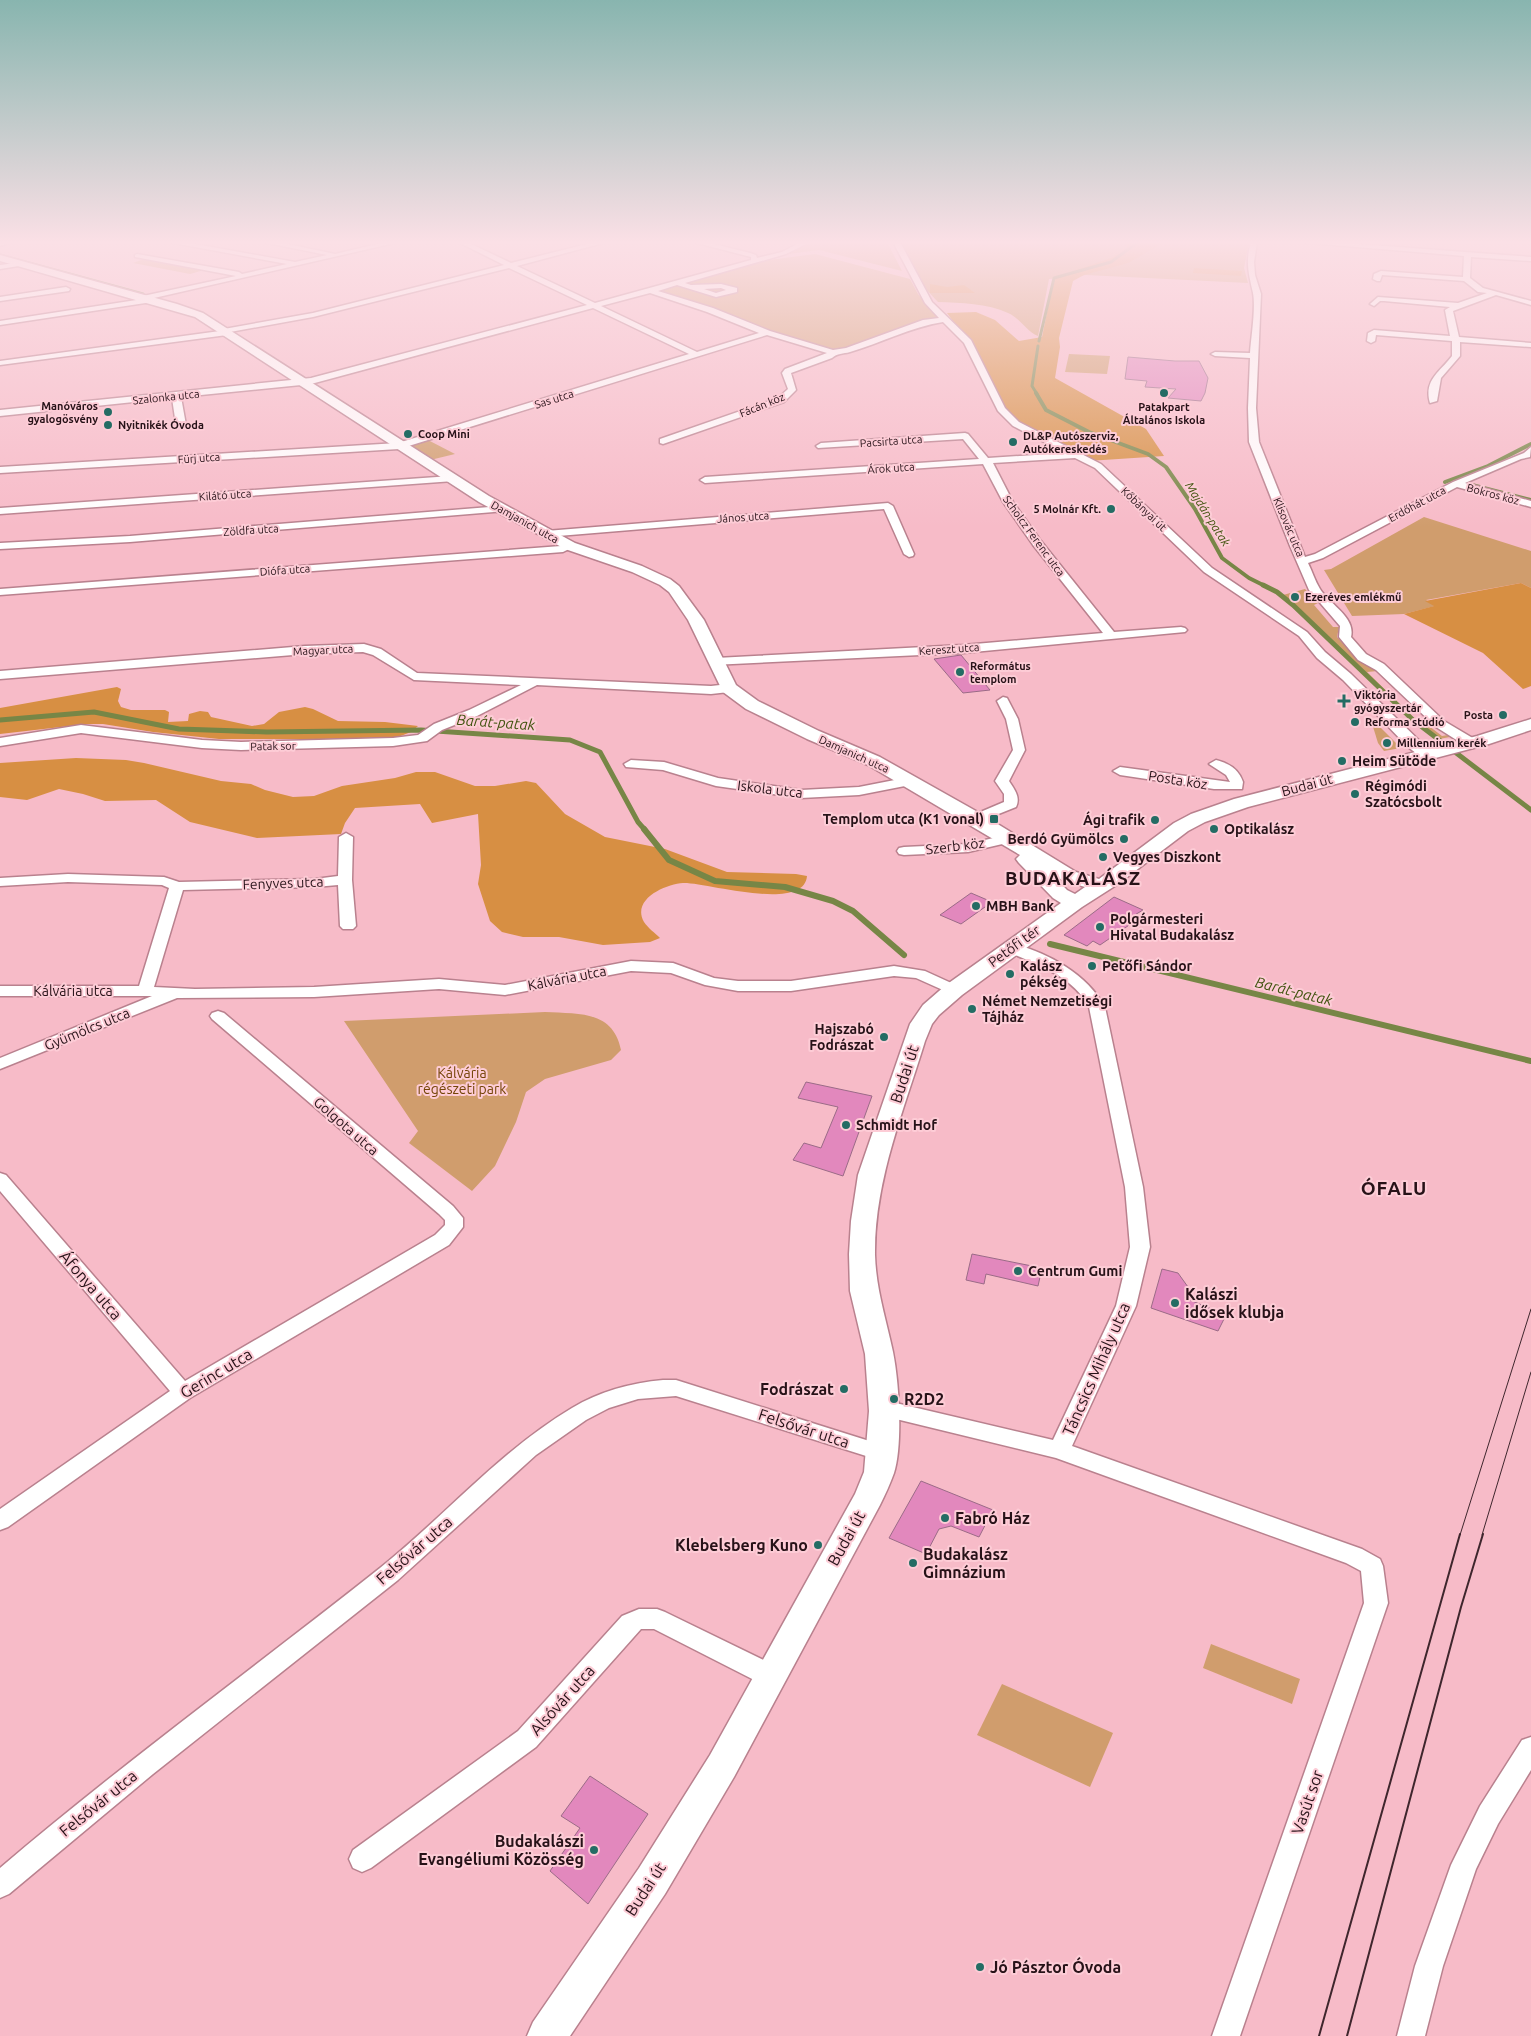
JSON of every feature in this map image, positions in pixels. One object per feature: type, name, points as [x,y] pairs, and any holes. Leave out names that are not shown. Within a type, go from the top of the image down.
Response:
[{"type":"main road","name":"Damjanich utca","points":[[233,337],[399,446],[502,509],[570,546],[654,576],[674,589],[696,620],[729,688],[752,705],[777,718],[874,761],[976,819],[1006,839]]},
{"type":"main road","name":"Budai út","points":[[1102,886],[1181,827],[1198,818],[1254,799],[1465,744],[1531,724]]},
{"type":"main road","points":[[1006,839],[1069,876],[1102,886]]},
{"type":"main road","points":[[1006,839],[1060,894],[1075,903]]},
{"type":"main road","name":"Petőfi tér","points":[[954,990],[1075,903],[1102,886]]},
{"type":"main road","name":"Budai út","points":[[547,2036],[652,1881],[722,1766],[769,1675],[869,1496],[879,1472],[884,1411],[879,1354],[864,1291],[862,1236],[867,1198],[871,1175],[914,1040],[921,1024],[931,1010],[954,990]]},
{"type":"street","points":[[0,363],[189,337]]},
{"type":"street","name":"Szalonka utca","points":[[0,414],[302,383],[475,337]]},
{"type":"street","points":[[660,337],[696,355]]},
{"type":"street","name":"Sas utca","points":[[399,446],[754,337]]},
{"type":"street","points":[[784,337],[833,352],[847,350],[884,337]]},
{"type":"street","name":"Kőbányai út","points":[[963,337],[968,342],[995,398],[1008,418],[1105,472],[1208,570],[1303,634],[1321,655],[1347,678],[1413,744],[1431,753]]},
{"type":"street","name":"Klisovác utca","points":[[1256,337],[1252,408],[1254,442],[1295,546],[1317,593],[1346,625],[1348,630],[1345,637],[1362,657],[1380,667],[1440,724],[1465,744]]},
{"type":"street","points":[[1371,337],[1371,341]]},
{"type":"street","points":[[1442,337],[1531,345]]},
{"type":"street","points":[[1433,401],[1434,387],[1440,372],[1456,357],[1458,350],[1455,338]]},
{"type":"street","name":"Fácán köz","points":[[663,441],[780,400],[792,390],[786,373],[788,371],[829,356],[833,352]]},
{"type":"street","points":[[1215,354],[1255,356]]},
{"type":"street","points":[[176,396],[181,425]]},
{"type":"street","name":"Pacsirta utca","points":[[821,446],[962,435]]},
{"type":"street","name":"Scholcz Ferenc utca","points":[[962,435],[965,436],[987,462],[1008,502],[1037,543],[1110,635]]},
{"type":"street","name":"Fürj utca","points":[[0,470],[399,446]]},
{"type":"street","name":"Erdőhát utca","points":[[1304,562],[1319,556],[1456,484],[1518,456],[1526,455],[1531,450]]},
{"type":"street","name":"Árok utca","points":[[705,480],[1076,455]]},
{"type":"street","name":"Kilátó utca","points":[[0,511],[451,478]]},
{"type":"street","name":"Bokros köz","points":[[1456,484],[1531,504]]},
{"type":"street","points":[[884,496],[909,554]]},
{"type":"street","name":"János utca","points":[[546,534],[888,506]]},
{"type":"street","name":"Zöldfa utca","points":[[0,546],[130,539],[502,509]]},
{"type":"street","name":"Diófa utca","points":[[0,592],[563,549],[570,546]]},
{"type":"street","name":"Kereszt utca","points":[[716,662],[963,649],[1181,630]]},
{"type":"street","name":"Magyar utca","points":[[0,675],[288,652],[364,648],[377,652],[414,676],[711,690],[729,688]]},
{"type":"street","name":"Patak sor","points":[[0,742],[81,729],[202,744],[265,747],[393,742],[422,738],[438,726],[473,713],[534,683]]},
{"type":"street","points":[[976,819],[1011,804],[1011,794],[1002,781],[1019,750],[1012,720],[1003,702]]},
{"type":"street","name":"Iskola utca","points":[[631,764],[664,766],[716,782],[801,794],[859,791],[910,781]]},
{"type":"street","points":[[1216,764],[1233,773],[1237,780],[1237,786],[1254,799]]},
{"type":"street","name":"Posta köz","points":[[1120,771],[1214,785],[1237,786]]},
{"type":"street","points":[[346,837],[345,880],[348,926]]},
{"type":"street","name":"Szerb köz","points":[[904,851],[968,848],[1006,839]]},
{"type":"street","name":"Fenyves utca","points":[[0,882],[68,878],[164,881],[177,886],[315,883],[345,880]]},
{"type":"street","points":[[145,991],[177,886]]},
{"type":"street","name":"Táncsics Mihály utca","points":[[1011,948],[1078,980],[1092,995],[1097,1007],[1134,1187],[1140,1247],[1126,1306],[1059,1450],[1354,1556],[1372,1566]]},
{"type":"street","name":"Kálvária utca","points":[[0,991],[145,991],[174,994],[314,992],[439,984],[505,990],[631,966],[672,968],[711,982],[738,986],[791,986],[894,971],[919,974],[954,990]]},
{"type":"street","name":"Gyümölcs utca","points":[[0,1064],[174,994]]},
{"type":"street","name":"Golgota utca","points":[[218,1016],[454,1218],[454,1227],[442,1240]]},
{"type":"street","name":"Áfonya utca","points":[[0,1179],[183,1392]]},
{"type":"street","name":"Gerinc utca","points":[[0,1521],[183,1392],[442,1240]]},
{"type":"street","name":"Felsővár utca","points":[[0,1885],[117,1787],[392,1571],[522,1454],[558,1426],[578,1414],[613,1398],[646,1389],[676,1388],[882,1453]]},
{"type":"street","points":[[884,1411],[900,1412],[1059,1450]]},
{"type":"street","name":"Vasút sor","points":[[1226,2036],[1376,1603],[1372,1566]]},
{"type":"street","name":"Alsóvár utca","points":[[362,1860],[527,1739],[630,1623],[639,1619],[656,1619],[769,1675]]},
{"type":"street","points":[[1410,2036],[1429,1966],[1464,1866],[1489,1815],[1531,1748]]},
{"type":"green space","points":[[788,337],[874,337],[833,352]]},
{"type":"green space","points":[[1069,354],[1110,356],[1107,374],[1065,372]]},
{"type":"green space","points":[[426,439],[455,454],[426,461],[399,446]]},
{"type":"green space","points":[[1424,517],[1531,551],[1531,588],[1521,583],[1426,600],[1435,606],[1404,614],[1352,616],[1324,570],[1331,569]]},
{"type":"green space","points":[[1305,589],[1318,603],[1314,605],[1333,627],[1339,627],[1337,637],[1356,658],[1378,671],[1367,672],[1416,720],[1427,719],[1434,725],[1429,726],[1442,736],[1448,735],[1450,737],[1439,739],[1426,730],[1283,595]]},
{"type":"green space","points":[[1370,717],[1401,748],[1384,751],[1378,743]]},
{"type":"green space","name":"Kálvária régészeti park","points":[[545,1012],[581,1014],[602,1021],[610,1027],[617,1037],[621,1050],[611,1060],[545,1079],[526,1092],[516,1122],[495,1166],[472,1191],[409,1143],[418,1131],[344,1021]]},
{"type":"green space","points":[[1211,1644],[1300,1679],[1292,1704],[1203,1668]]},
{"type":"green space","points":[[1002,1684],[1113,1733],[1090,1787],[977,1735]]},
{"type":"shaded area","points":[[964,337],[1014,337],[1019,341],[1042,337],[1059,337],[1060,347],[1055,378],[1146,429],[1164,456],[1088,461],[1008,418]]},
{"type":"shaded area","points":[[1521,583],[1531,588],[1531,686],[1523,689],[1483,653],[1404,614],[1434,606],[1425,601]]},
{"type":"shaded area","points":[[117,687],[121,689],[118,701],[121,707],[131,710],[165,710],[169,712],[168,722],[188,721],[189,714],[200,711],[208,712],[211,717],[252,726],[264,724],[279,712],[305,707],[338,721],[385,722],[418,726],[411,732],[398,737],[324,739],[219,739],[153,732],[103,724],[87,724],[0,734],[0,708]]},
{"type":"shaded area","points":[[76,758],[126,760],[144,763],[221,781],[251,784],[265,790],[293,797],[314,796],[342,786],[395,778],[416,772],[435,772],[475,786],[495,786],[526,781],[536,783],[565,814],[605,837],[665,849],[727,872],[807,876],[802,887],[790,893],[752,893],[683,883],[668,886],[652,894],[642,906],[641,914],[644,922],[660,938],[650,942],[603,945],[559,937],[523,937],[502,932],[490,921],[478,884],[481,865],[478,814],[432,823],[420,804],[355,808],[345,823],[341,834],[257,838],[190,822],[156,800],[105,801],[59,789],[27,800],[0,797],[0,763]]},
{"type":"building","points":[[1128,357],[1199,361],[1208,378],[1201,401],[1168,398],[1176,389],[1145,387],[1147,381],[1125,379]]},
{"type":"building","name":"Református templom","points":[[961,655],[990,690],[963,693],[934,659]]},
{"type":"building","name":"MBH Bank","points":[[971,893],[992,902],[961,924],[940,915]]},
{"type":"building","name":"Polgármesteri Hivatal Budakalász","points":[[1114,897],[1143,910],[1133,916],[1138,919],[1100,945],[1093,941],[1087,946],[1064,935]]},
{"type":"building","name":"Schmidt Hof","points":[[806,1082],[872,1096],[843,1176],[793,1160],[804,1143],[821,1148],[838,1107],[798,1098]]},
{"type":"building","name":"Centrum Gumi","points":[[972,1254],[1042,1268],[1038,1286],[986,1274],[984,1284],[966,1280]]},
{"type":"building","name":"Kalászi idősek klubja","points":[[1162,1269],[1178,1273],[1188,1287],[1185,1298],[1226,1315],[1218,1331],[1151,1308]]},
{"type":"building","name":"Fabró Ház","points":[[921,1481],[993,1510],[979,1537],[951,1526],[939,1529],[926,1554],[889,1538]]},
{"type":"building","name":"Budakalászi Evangéliumi Közösség","points":[[590,1776],[648,1814],[588,1904],[550,1871],[580,1828],[561,1816]]},
{"type":"waterway","name":"Majdán-patak","points":[[1039,341],[1040,337]]},
{"type":"waterway","name":"Majdán-patak","points":[[1037,394],[1032,386],[1038,346]]},
{"type":"waterway","name":"Majdán-patak","points":[[1036,393],[1046,410],[1089,432],[1148,454],[1166,467],[1195,509],[1222,558],[1249,578],[1277,592],[1293,605],[1413,720],[1531,810]]},
{"type":"waterway","points":[[1445,482],[1488,466],[1531,444]]},
{"type":"waterway","points":[[1472,485],[1531,500]]},
{"type":"waterway","name":"Barát-patak","points":[[0,720],[94,712],[179,729],[267,732],[421,730],[570,740],[600,752],[638,822],[645,830]]},
{"type":"waterway","name":"Barát-patak","points":[[644,829],[669,860],[715,881],[785,887],[833,901],[853,911],[904,955]]},
{"type":"waterway","name":"Barát-patak","points":[[1050,944],[1531,1061]]},
{"type":"tram line","points":[[1460,1535],[1531,1309]]},
{"type":"tram line","points":[[1482,1535],[1531,1372]]},
{"type":"tram line","points":[[1319,2036],[1460,1534]]},
{"type":"tram line","points":[[1347,2036],[1461,1607],[1483,1534]]},
{"type":"place","name":"Patakpart Általános Iskola","points":[[1164,393]]},
{"type":"place","name":"Manóváros gyalogösvény","points":[[108,412]]},
{"type":"place","name":"Nyitnikék Óvoda","points":[[108,425]]},
{"type":"place","name":"Coop Mini","points":[[408,434]]},
{"type":"place","name":"DL&P Autószerviz, Autókereskedés","points":[[1013,442]]},
{"type":"place","name":"5 Molnár Kft.","points":[[1111,509]]},
{"type":"place","name":"Ezeréves emlékmű","points":[[1295,597]]},
{"type":"place","name":"Református templom","points":[[960,672]]},
{"type":"place","name":"Viktória gyógyszertár","points":[[1344,701]]},
{"type":"place","name":"Posta","points":[[1503,715]]},
{"type":"place","name":"Reforma stúdió","points":[[1355,722]]},
{"type":"place","name":"Millennium kerék","points":[[1387,743]]},
{"type":"place","name":"Heim Sütöde","points":[[1342,761]]},
{"type":"place","name":"Régimódi Szatócsbolt","points":[[1355,794]]},
{"type":"place","name":"Templom utca (K1 vonal)","points":[[994,819]]},
{"type":"place","name":"Ági trafik","points":[[1155,820]]},
{"type":"place","name":"Optikalász","points":[[1214,829]]},
{"type":"place","name":"Berdó Gyümölcs","points":[[1124,839]]},
{"type":"place","name":"Vegyes Diszkont","points":[[1103,857]]},
{"type":"place","name":"MBH Bank","points":[[976,906]]},
{"type":"place","name":"Polgármesteri Hivatal Budakalász","points":[[1100,927]]},
{"type":"place","name":"Petőfi Sándor","points":[[1092,966]]},
{"type":"place","name":"Kalász pékség","points":[[1010,974]]},
{"type":"place","name":"Német Nemzetiségi Tájház","points":[[972,1009]]},
{"type":"place","name":"Hajszabó Fodrászat","points":[[884,1037]]},
{"type":"place","name":"Schmidt Hof","points":[[846,1125]]},
{"type":"place","name":"Centrum Gumi","points":[[1018,1271]]},
{"type":"place","name":"Kalászi idősek klubja","points":[[1175,1303]]},
{"type":"place","name":"Fodrászat","points":[[844,1389]]},
{"type":"place","name":"R2D2","points":[[894,1399]]},
{"type":"place","name":"Fabró Ház","points":[[945,1518]]},
{"type":"place","name":"Klebelsberg Kuno","points":[[818,1545]]},
{"type":"place","name":"Budakalász Gimnázium","points":[[913,1563]]},
{"type":"place","name":"Budakalászi Evangéliumi Közösség","points":[[594,1850]]},
{"type":"place","name":"Jó Pásztor Óvoda","points":[[980,1967]]},
{"type":"district","name":"BUDAKALÁSZ","points":[[1073,878]]},
{"type":"district","name":"ÓFALU","points":[[1394,1188]]}]
